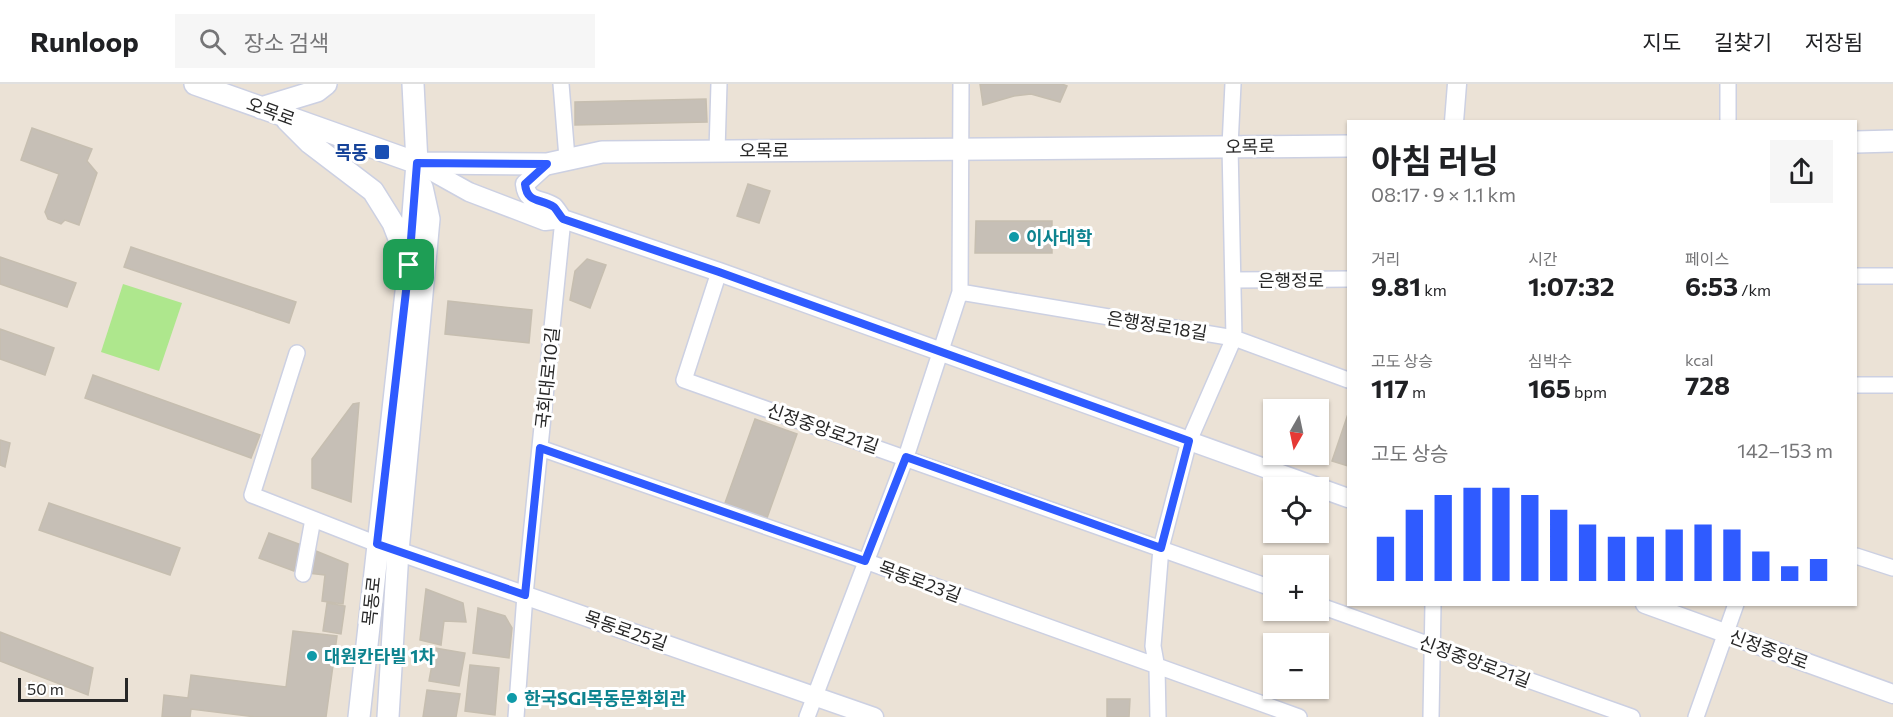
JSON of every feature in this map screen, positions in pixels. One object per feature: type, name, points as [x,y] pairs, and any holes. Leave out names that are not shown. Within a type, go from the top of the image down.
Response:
[{"type":"main road","name":"오목로","points":[[195,84],[417,163],[557,161],[602,152],[1347,146]]},
{"type":"main road","points":[[261,108],[317,91],[326,84]]},
{"type":"main road","name":"목동로","points":[[359,717],[409,265],[417,163],[413,84]]},
{"type":"main road","points":[[283,115],[310,142],[373,191],[393,223],[409,265]]},
{"type":"main road","points":[[1857,142],[1893,141]]},
{"type":"main road","name":"목동로","points":[[388,717],[398,551],[429,219],[417,163]]},
{"type":"street","points":[[561,84],[557,161],[525,184],[526,193],[531,198],[553,207],[563,219]]},
{"type":"street","points":[[717,151],[719,84]]},
{"type":"street","points":[[807,717],[906,457],[960,292],[958,149],[961,84]]},
{"type":"street","points":[[1158,717],[1158,668],[1153,646],[1161,548],[1189,441],[1234,338],[1230,146],[1233,84]]},
{"type":"street","points":[[1454,120],[1456,84]]},
{"type":"street","points":[[1728,84],[1728,120]]},
{"type":"street","points":[[417,163],[468,192],[545,221],[563,219],[719,272],[1347,498]]},
{"type":"street","name":"국회대로10길","points":[[516,717],[525,595],[563,219]]},
{"type":"street","name":"신정중앙로21길","points":[[719,272],[684,380],[1263,585]]},
{"type":"street","points":[[1857,276],[1893,276]]},
{"type":"street","name":"은행정로","points":[[1233,280],[1347,279]]},
{"type":"street","name":"은행정로18길","points":[[960,292],[1234,338],[1347,380]]},
{"type":"street","points":[[297,353],[252,495],[377,544]]},
{"type":"street","points":[[1857,386],[1893,385]]},
{"type":"street","name":"목동로23길","points":[[540,448],[865,561],[1299,717]]},
{"type":"street","points":[[303,574],[313,519]]},
{"type":"street","name":"목동로25길","points":[[377,544],[874,717]]},
{"type":"street","points":[[1857,556],[1893,568]]},
{"type":"street","points":[[1431,717],[1433,606]]},
{"type":"street","name":"신정중앙로","points":[[1651,606],[1893,694]]},
{"type":"street","points":[[1696,717],[1735,606]]},
{"type":"street","name":"신정중앙로21길","points":[[1329,609],[1632,717]]},
{"type":"green space","points":[[123,284],[182,303],[159,371],[101,352]]},
{"type":"building","points":[[980,84],[1062,84],[1067,86],[1060,102],[1031,94],[1014,96],[983,105]]},
{"type":"building","points":[[706,99],[707,122],[575,125],[575,102]]},
{"type":"building","points":[[32,128],[92,149],[87,161],[97,173],[79,225],[65,220],[61,224],[48,219],[45,212],[59,174],[21,160]]},
{"type":"building","points":[[748,184],[770,191],[759,223],[737,216]]},
{"type":"building","name":"이사대학","points":[[976,221],[1052,221],[1052,253],[975,253]]},
{"type":"building","points":[[131,247],[296,302],[289,323],[124,267]]},
{"type":"building","points":[[0,257],[76,283],[67,307],[0,284]]},
{"type":"building","points":[[587,259],[606,265],[590,308],[570,300],[575,271]]},
{"type":"building","points":[[448,301],[532,310],[529,343],[445,334]]},
{"type":"building","points":[[0,329],[54,348],[45,375],[0,359]]},
{"type":"building","points":[[93,375],[260,435],[251,458],[85,398]]},
{"type":"building","points":[[359,403],[351,502],[312,488],[312,459],[353,404]]},
{"type":"building","points":[[1347,417],[1347,466],[1332,461]]},
{"type":"building","points":[[755,419],[797,434],[767,518],[725,503]]},
{"type":"building","points":[[0,440],[10,443],[5,467],[0,465]]},
{"type":"building","points":[[49,503],[180,548],[170,575],[39,530]]},
{"type":"building","points":[[269,533],[304,546],[294,571],[259,558]]},
{"type":"building","points":[[311,549],[348,564],[343,604],[322,601],[325,575],[308,573]]},
{"type":"building","points":[[426,589],[463,603],[466,622],[444,621],[441,645],[420,640]]},
{"type":"building","points":[[327,603],[345,606],[341,634],[323,631]]},
{"type":"building","points":[[478,608],[505,616],[512,628],[509,658],[473,653]]},
{"type":"building","name":"대원칸타빌 1차","points":[[293,631],[337,636],[326,717],[256,717],[191,709],[190,717],[162,717],[164,695],[188,698],[191,675],[286,687]]},
{"type":"building","points":[[0,632],[93,668],[88,695],[0,661]]},
{"type":"building","points":[[435,648],[465,653],[459,686],[429,681]]},
{"type":"building","points":[[470,665],[499,668],[495,715],[465,711]]},
{"type":"building","points":[[427,690],[460,694],[456,717],[423,717]]},
{"type":"building","points":[[1107,699],[1130,699],[1129,717],[1107,717]]},
{"type":"place","name":"목동","points":[[382,152]]},
{"type":"place","name":"이사대학","points":[[1014,237]]},
{"type":"place","name":"대원칸타빌 1차","points":[[312,656]]},
{"type":"place","name":"한국SGI목동문화회관","points":[[512,698]]},
{"type":"route","points":[[417,163],[547,164],[525,184],[526,193],[531,198],[553,207],[563,219],[719,272],[1189,441],[1161,548],[906,457],[865,561],[540,448],[525,595],[377,544],[409,265],[417,163]]}]
